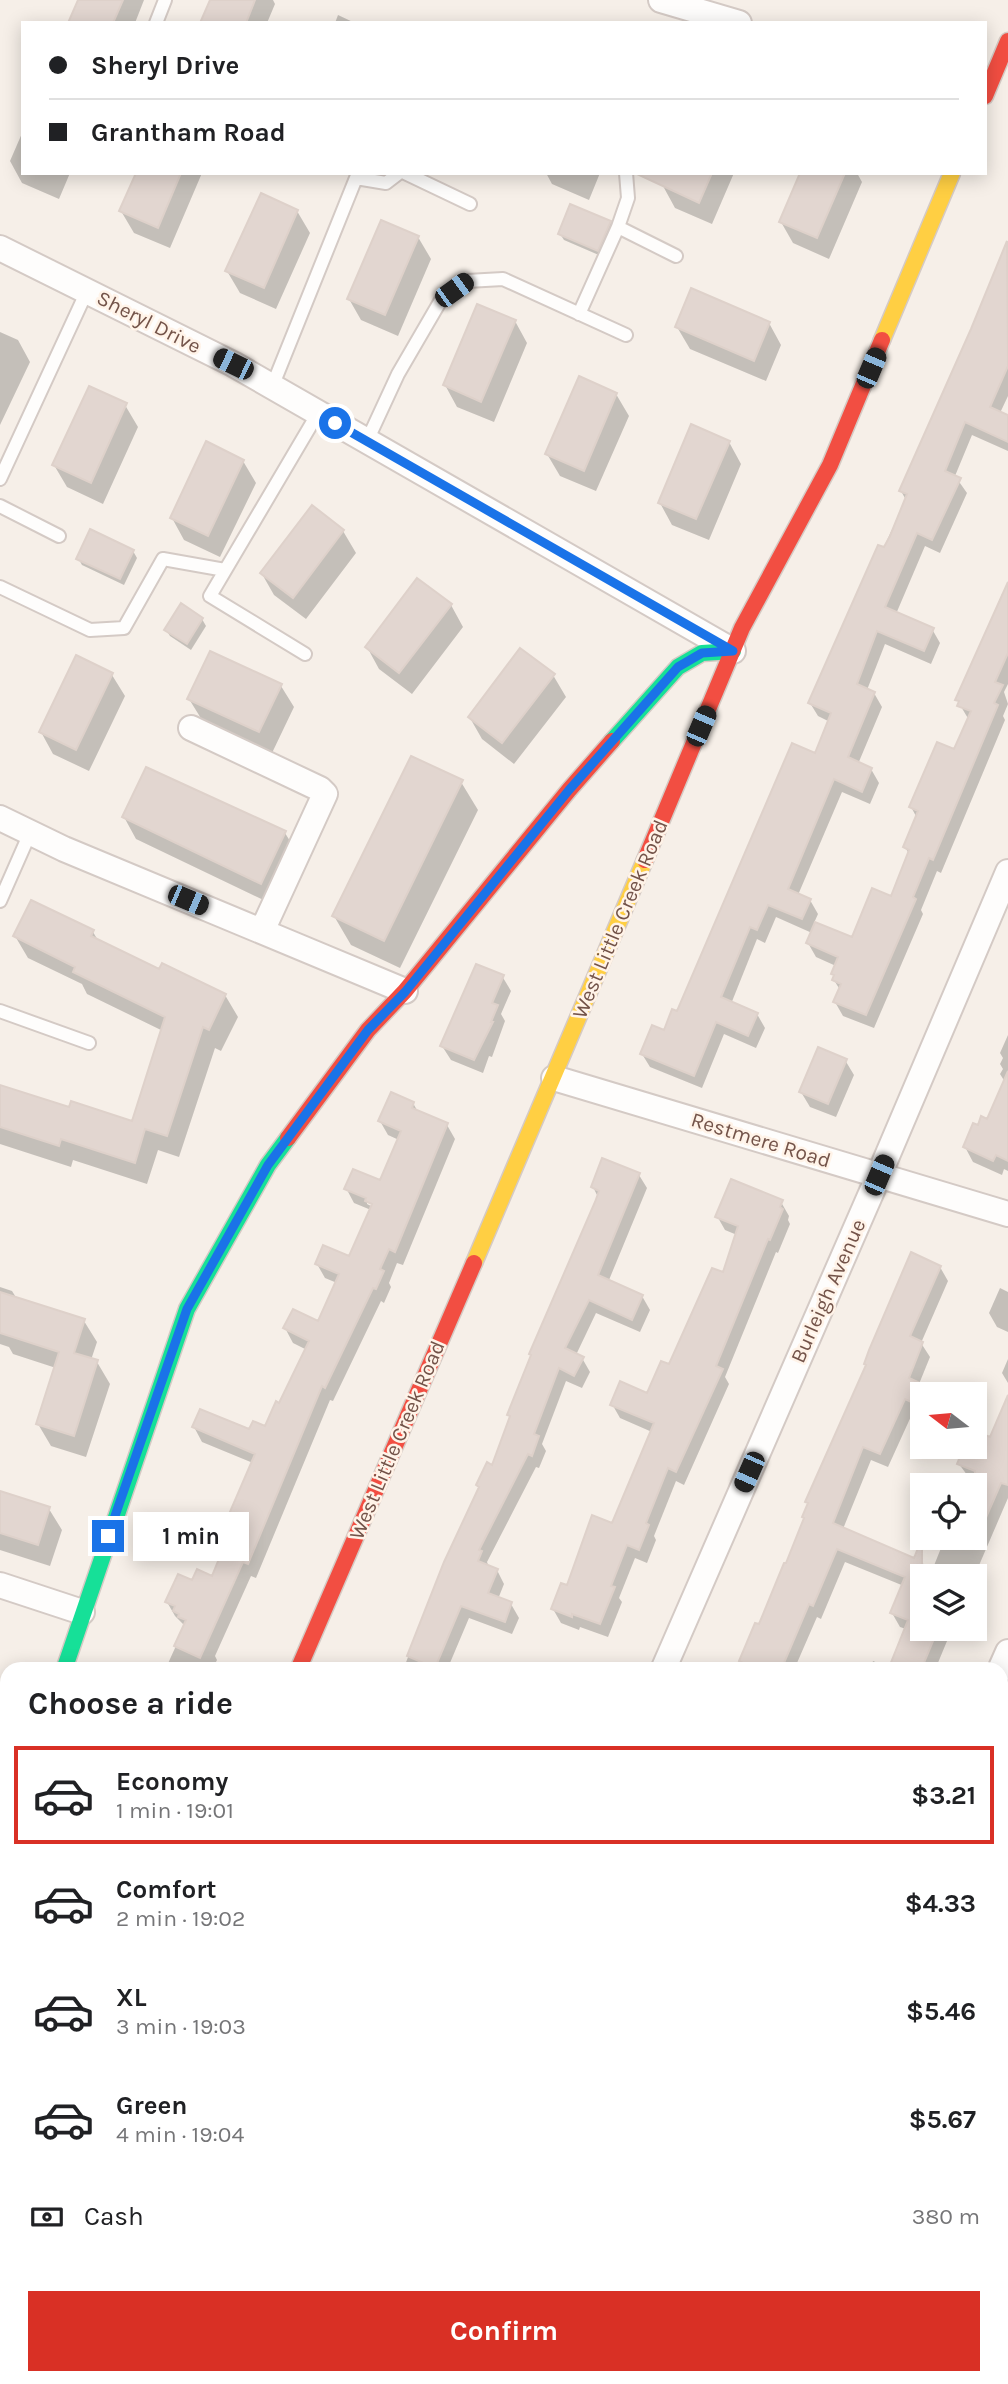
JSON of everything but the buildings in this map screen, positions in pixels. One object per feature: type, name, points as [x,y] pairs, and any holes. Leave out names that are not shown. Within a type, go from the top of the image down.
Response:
[{"type":"main road","points":[[988,96],[1008,41]]},
{"type":"main road","name":"West Little Creek Road","points":[[302,1662],[554,1078],[742,628],[830,465],[952,175]]},
{"type":"main road","points":[[66,1662],[187,1309],[268,1165],[368,1030],[405,992],[569,790],[678,667],[702,653],[733,651]]},
{"type":"street","points":[[661,0],[688,16],[724,21]]},
{"type":"street","name":"Sheryl Drive","points":[[0,248],[233,364],[733,651]]},
{"type":"street","points":[[191,728],[326,794],[262,931]]},
{"type":"street","points":[[0,818],[405,992]]},
{"type":"street","name":"Burleigh Avenue","points":[[666,1662],[1008,872]]},
{"type":"street","name":"Restmere Road","points":[[554,1078],[1008,1214]]},
{"type":"street","points":[[0,1585],[82,1612]]},
{"type":"lane","points":[[157,21],[165,0]]},
{"type":"lane","points":[[272,387],[356,178],[386,183],[399,175]]},
{"type":"lane","points":[[406,175],[470,204]]},
{"type":"lane","points":[[579,314],[628,198],[626,175]]},
{"type":"lane","points":[[618,227],[676,256]]},
{"type":"lane","points":[[368,442],[398,374],[441,300],[467,281],[503,279],[626,335]]},
{"type":"lane","points":[[0,479],[87,291]]},
{"type":"lane","points":[[305,654],[210,596],[318,413]]},
{"type":"lane","points":[[0,506],[59,536]]},
{"type":"lane","points":[[0,587],[90,630],[124,628],[163,559],[225,570]]},
{"type":"lane","points":[[0,901],[30,833]]},
{"type":"lane","points":[[0,1011],[89,1043]]},
{"type":"traffic: fast","points":[[612,741],[678,667],[702,653],[733,651]]},
{"type":"traffic: fast","points":[[67,1662],[187,1309],[268,1165],[288,1138]]},
{"type":"traffic: slow","points":[[882,340],[951,175]]},
{"type":"traffic: slow","points":[[474,1263],[645,860]]},
{"type":"traffic: jam","points":[[987,91],[1008,41]]},
{"type":"traffic: jam","points":[[645,860],[742,628],[830,465],[882,340]]},
{"type":"traffic: jam","points":[[288,1138],[368,1030],[405,991],[612,741]]},
{"type":"traffic: jam","points":[[301,1662],[474,1263]]},
{"type":"route","points":[[108,1536],[187,1309],[268,1165],[368,1030],[405,992],[569,790],[678,667],[702,653],[733,651],[335,423]]}]
